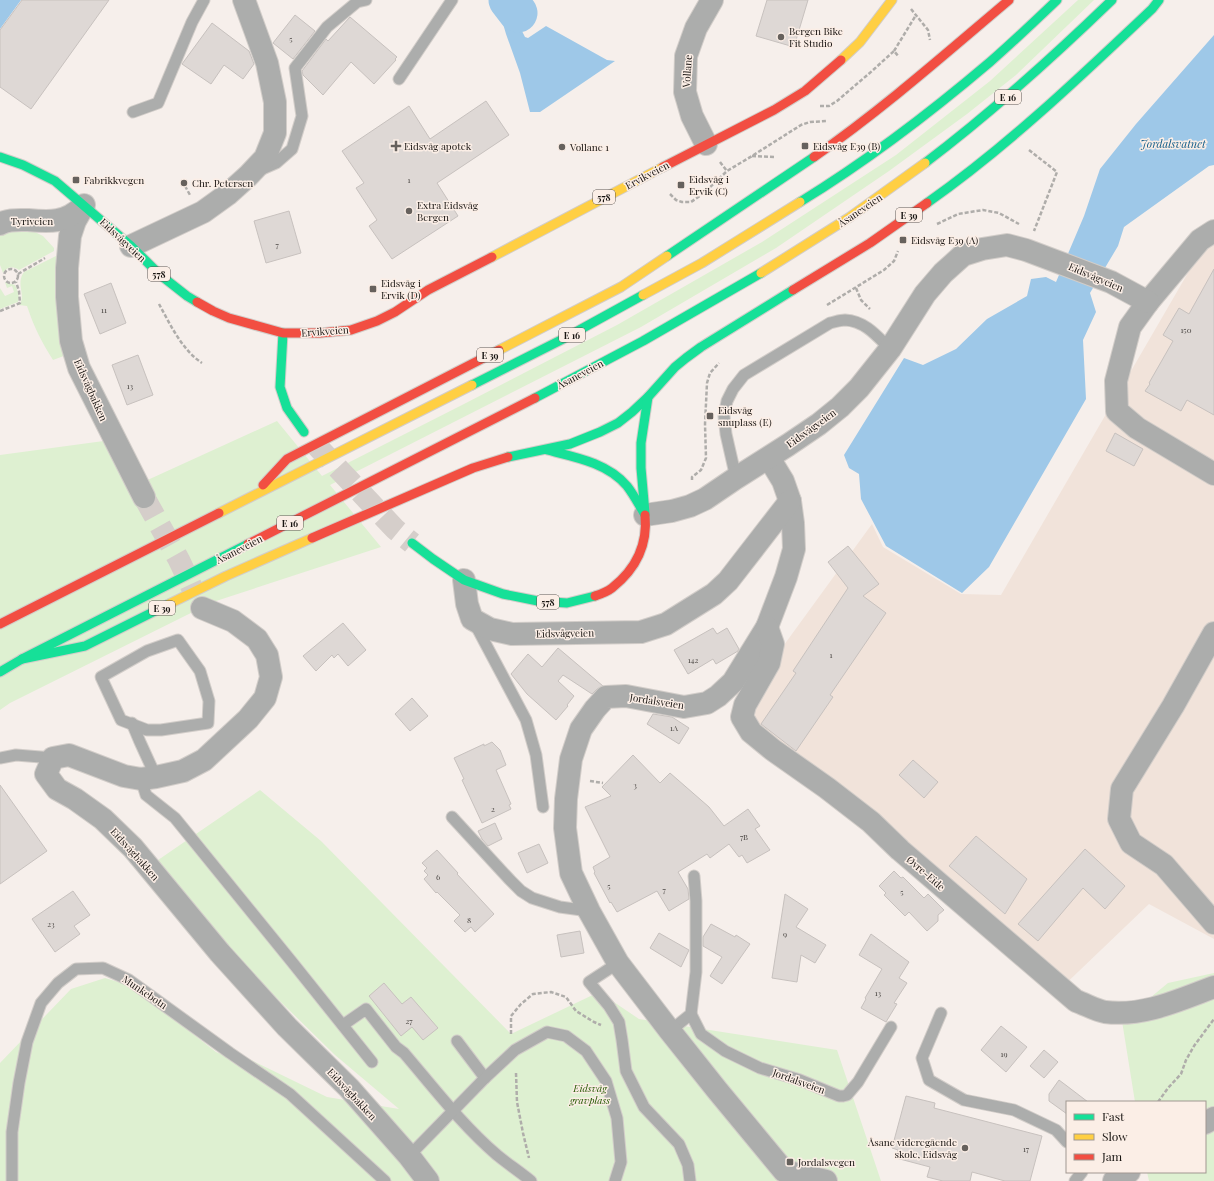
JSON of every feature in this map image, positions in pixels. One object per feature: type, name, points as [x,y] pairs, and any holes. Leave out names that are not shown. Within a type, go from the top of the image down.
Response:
[{"type":"main road","name":"Ervikveien","points":[[284,333],[320,333],[351,330],[377,321],[395,312],[428,290],[706,144],[774,110],[805,91],[835,66],[860,42],[892,0]]},
{"type":"main road","name":"E 39","points":[[253,496],[287,459],[621,287],[770,188],[856,127],[934,65],[1009,0]]},
{"type":"main road","name":"E 16","points":[[0,624],[577,332],[702,263],[828,184],[884,146],[991,61],[1057,0]]},
{"type":"main road","name":"Åsaneveien","points":[[0,672],[22,659],[557,386],[651,337],[727,294],[849,218],[921,166],[986,116],[1054,57],[1112,0]]},
{"type":"main road","name":"E 39","points":[[648,398],[675,367],[700,347],[870,242],[955,183],[1029,123],[1092,66],[1152,9],[1159,0]]},
{"type":"main road","name":"Eidsvågveien","points":[[0,157],[23,165],[55,181],[131,246],[159,274],[187,296],[229,318],[284,333]]},
{"type":"main road","points":[[284,333],[280,387],[287,408],[304,432]]},
{"type":"main road","points":[[545,449],[570,444],[600,432],[618,422],[648,398]]},
{"type":"main road","points":[[645,514],[641,468],[641,443],[648,398]]},
{"type":"main road","name":"E 39","points":[[22,659],[85,646],[226,576],[445,480],[494,461],[545,449],[591,463],[611,474],[624,483],[645,514]]},
{"type":"main road","name":"578","points":[[412,543],[464,580],[503,594],[538,602],[567,603],[590,598],[611,589],[630,571],[643,547],[646,527],[645,514]]},
{"type":"street","points":[[131,246],[203,212],[228,194],[248,176],[264,158],[275,133],[275,102],[267,63],[244,0]]},
{"type":"street","name":"Vollane","points":[[706,144],[692,116],[685,92],[686,56],[696,28],[712,0]]},
{"type":"street","name":"Tyriveien","points":[[0,224],[8,220],[58,221],[72,216],[84,205]]},
{"type":"street","name":"Eidsvågbakken","points":[[84,205],[75,221],[70,236],[69,246],[67,296],[71,341],[79,368],[144,497]]},
{"type":"street","points":[[1214,231],[1200,240],[1148,302],[1130,327],[1116,381],[1117,411],[1136,428],[1214,474]]},
{"type":"street","name":"Eidsvågveien","points":[[645,514],[672,511],[690,506],[706,499],[736,478],[769,458],[840,408],[859,388],[890,349],[925,294],[943,273],[963,255],[982,249],[1007,245],[1051,258],[1111,282],[1148,302]]},
{"type":"street","name":"Jordalsveien","points":[[769,458],[783,480],[790,500],[794,549],[786,577],[767,627],[733,682],[718,696],[707,703],[684,707],[626,696],[606,697],[595,709],[581,729],[571,759],[566,799],[565,828],[571,874],[589,911],[618,963],[670,1031],[786,1176],[826,1181]]},
{"type":"street","name":"Eidsvågveien","points":[[472,619],[490,629],[512,634],[641,632],[666,624],[714,594],[728,581],[790,500]]},
{"type":"street","points":[[464,580],[467,604],[472,619]]},
{"type":"street","points":[[53,758],[69,755],[124,776],[149,778],[183,771],[204,760],[248,719],[265,698],[270,677],[267,655],[257,639],[233,621],[202,608]]},
{"type":"street","name":"Øvre-Eide","points":[[767,627],[773,644],[769,663],[745,705],[742,717],[751,732],[772,750],[827,788],[871,822],[900,850],[1076,1001],[1104,1012],[1131,1013],[1159,1007],[1214,986]]},
{"type":"street","points":[[1214,633],[1173,706],[1122,789],[1119,819],[1131,843],[1164,864],[1214,923]]},
{"type":"street","name":"Eidsvågbakken","points":[[53,758],[46,774],[57,789],[75,799],[103,819],[133,848],[230,965],[287,1027],[349,1088],[409,1156],[428,1181]]},
{"type":"street","points":[[1114,1181],[1127,1173]]},
{"type":"lane","points":[[133,112],[158,103],[192,22],[204,0]]},
{"type":"lane","points":[[399,79],[452,0]]},
{"type":"lane","points":[[248,176],[276,163],[292,149],[302,116],[295,68],[327,27],[359,1]]},
{"type":"lane","points":[[736,478],[726,434],[724,416],[727,401],[732,389],[744,375],[830,323],[844,320],[868,327],[890,349]]},
{"type":"lane","points":[[472,619],[526,720],[536,755],[543,807]]},
{"type":"lane","points":[[178,640],[200,671],[209,701],[208,723],[161,730],[147,730],[132,723],[121,720],[101,677],[147,651],[178,640]]},
{"type":"lane","points":[[132,723],[140,742],[149,778],[146,795],[175,818],[343,1024],[372,1062]]},
{"type":"lane","points":[[0,758],[16,755],[53,758]]},
{"type":"lane","points":[[452,817],[521,891],[532,898],[560,908],[589,911]]},
{"type":"lane","points":[[670,1031],[691,1014],[696,972],[696,901],[694,876]]},
{"type":"lane","points":[[618,963],[589,982],[609,1006],[619,1022],[626,1071],[644,1107],[679,1144],[688,1165],[690,1181]]},
{"type":"lane","name":"Munkebotn","points":[[12,1181],[12,1132],[19,1083],[27,1042],[41,1003],[58,983],[76,969],[102,968],[129,980],[230,1053],[290,1094],[385,1181]]},
{"type":"lane","points":[[343,1024],[366,1009],[396,1047],[404,1053],[473,1132],[497,1155],[531,1181]]},
{"type":"lane","points":[[941,1013],[922,1058],[929,1080],[964,1100],[1014,1110],[1056,1130],[1066,1141]]},
{"type":"lane","name":"Jordalsveien","points":[[691,1014],[701,1034],[741,1060],[760,1068],[800,1080],[839,1096],[847,1095],[858,1082],[891,1027]]},
{"type":"lane","points":[[409,1156],[453,1110],[515,1050],[547,1032],[566,1036],[586,1051],[606,1081],[617,1118],[621,1162],[615,1181]]},
{"type":"lane","points":[[458,1041],[485,1078]]},
{"type":"lane","points":[[1075,1181],[1081,1173]]},
{"type":"path","points":[[910,7],[928,30],[930,37],[929,43]]},
{"type":"path","points":[[817,106],[829,106],[837,102],[894,51],[916,15]]},
{"type":"path","points":[[894,51],[899,57]]},
{"type":"path","points":[[670,194],[676,200],[691,202],[704,193],[727,171],[801,125],[810,122],[829,122]]},
{"type":"path","points":[[1026,250],[1057,172],[1027,148]]},
{"type":"path","points":[[720,161],[727,171]]},
{"type":"path","points":[[0,311],[20,303],[19,291],[16,282],[18,274],[42,259],[69,246]]},
{"type":"path","points":[[16,282],[11,284],[7,282],[4,279],[4,274],[8,270],[13,269],[18,274]]},
{"type":"path","points":[[856,288],[861,300],[873,311]]},
{"type":"path","points":[[530,1160],[517,1102],[515,1050],[511,1040],[511,1016],[521,1004],[533,994],[550,992],[566,997],[576,1010],[594,1022],[606,1026],[619,1022]]},
{"type":"path","points":[[1159,1101],[1181,1074],[1186,1060],[1194,1046],[1214,1019]]},
{"type":"shaded area","points":[[1214,228],[1214,939],[1149,904],[1055,994],[739,707],[872,524],[883,547],[961,594],[1001,595]]},
{"type":"green space","points":[[1078,0],[1094,0],[1016,75],[967,114],[889,171],[776,248],[641,327],[330,485],[381,547],[213,602],[10,703],[0,710],[0,455],[111,440],[130,488],[277,421],[322,476],[617,325],[762,242],[896,155],[990,81]]},
{"type":"green space","points":[[29,229],[43,236],[54,248],[54,251],[19,270],[11,267],[3,273],[0,265],[0,235],[3,232]]},
{"type":"green space","points":[[56,256],[59,257],[69,354],[53,360],[38,334],[27,306],[19,305],[22,298],[21,281],[24,272]]},
{"type":"green space","points":[[5,282],[15,285],[19,300],[18,302],[0,309],[0,288],[5,296],[14,292],[12,286],[7,288]]},
{"type":"green space","name":"Eidsvåg gravplass","points":[[260,790],[321,841],[511,1034],[599,992],[639,1019],[837,1050],[881,1181],[0,1181],[0,1063],[71,989],[105,978],[132,986],[216,1052],[235,1060],[245,1057],[327,1097],[399,1109],[335,1055],[145,869]]},
{"type":"green space","points":[[1214,973],[1214,1181],[1149,1181],[1147,1173],[1206,1173],[1206,1101],[1135,1101],[1122,1021],[1168,983]]},
{"type":"water","points":[[0,0],[21,0],[0,29]]},
{"type":"water","points":[[496,0],[508,0],[518,13],[519,25],[525,37],[528,38],[546,26],[607,60],[615,61],[540,112],[530,112],[520,73]]},
{"type":"water","name":"Jordalsvatnet","points":[[1214,35],[1214,165],[1209,166],[1124,227],[1118,246],[1090,293],[1096,312],[1083,340],[1086,399],[989,567],[962,593],[886,546],[861,499],[859,474],[849,468],[844,455],[904,358],[923,365],[956,349],[987,319],[1027,296],[1031,279],[1046,277],[1056,282],[1084,216],[1100,169],[1136,124]]},
{"type":"building","points":[[22,0],[109,0],[31,109],[0,87],[0,30]]},
{"type":"building","points":[[767,0],[808,0],[794,47],[756,36]]},
{"type":"building","points":[[295,15],[315,31],[293,59],[273,43]]},
{"type":"building","points":[[350,17],[397,57],[395,59],[396,60],[374,84],[351,62],[323,95],[303,75],[302,71],[326,39],[328,41]]},
{"type":"building","points":[[212,23],[249,51],[254,64],[243,79],[224,65],[211,84],[182,64]]},
{"type":"building","points":[[486,101],[509,135],[437,183],[458,216],[392,259],[369,226],[377,220],[356,188],[364,183],[342,151],[409,106],[430,139]]},
{"type":"building","points":[[289,211],[301,253],[266,263],[254,221]]},
{"type":"building","points":[[1214,269],[1214,415],[1187,400],[1181,411],[1145,391],[1173,341],[1163,335],[1179,308],[1189,314]]},
{"type":"building","points":[[111,283],[126,323],[100,334],[84,294]]},
{"type":"building","points":[[138,355],[153,395],[127,405],[112,365]]},
{"type":"building","points":[[1115,433],[1143,449],[1134,466],[1106,451]]},
{"type":"building","points":[[848,546],[879,584],[863,596],[886,613],[830,695],[833,697],[796,751],[761,724],[796,673],[793,671],[848,588],[828,562]]},
{"type":"building","points":[[343,623],[366,650],[348,666],[338,654],[334,658],[332,655],[316,671],[303,656]]},
{"type":"building","points":[[713,628],[717,634],[727,628],[739,649],[738,651],[716,664],[713,659],[688,674],[674,650]]},
{"type":"building","points":[[558,648],[603,686],[592,694],[563,675],[558,681],[574,696],[556,720],[527,694],[511,674],[528,654],[542,667]]},
{"type":"building","points":[[412,698],[428,716],[410,731],[395,714]]},
{"type":"building","points":[[653,714],[672,717],[689,728],[679,744],[647,724]]},
{"type":"building","points":[[492,742],[500,750],[506,765],[496,770],[511,804],[509,805],[511,809],[482,823],[462,780],[464,779],[454,758],[484,744],[484,746]]},
{"type":"building","points":[[633,755],[660,783],[670,773],[709,807],[724,826],[748,809],[760,826],[755,829],[770,850],[747,863],[742,855],[739,857],[729,844],[710,858],[707,854],[678,872],[688,889],[689,899],[669,911],[657,891],[617,912],[611,902],[610,903],[594,873],[593,867],[610,857],[585,807],[611,796],[602,787]]},
{"type":"building","points":[[913,760],[938,782],[924,798],[899,775]]},
{"type":"building","points":[[0,785],[47,851],[0,884]]},
{"type":"building","points":[[495,823],[502,839],[488,846],[478,831]]},
{"type":"building","points":[[976,836],[1027,879],[1005,914],[949,866]]},
{"type":"building","points":[[539,844],[548,863],[527,873],[518,853]]},
{"type":"building","points":[[1085,849],[1125,886],[1105,909],[1083,888],[1038,941],[1018,924]]},
{"type":"building","points":[[437,850],[494,914],[475,932],[471,927],[465,932],[454,921],[460,915],[437,892],[436,893],[424,879],[428,875],[424,871],[427,868],[422,863]]},
{"type":"building","points":[[894,871],[901,878],[903,877],[924,898],[928,894],[944,910],[938,915],[938,921],[927,931],[909,912],[905,916],[884,895],[886,893],[879,886]]},
{"type":"building","points":[[73,891],[90,915],[74,926],[80,934],[55,952],[32,919]]},
{"type":"building","points":[[785,894],[808,909],[796,927],[826,945],[815,963],[801,955],[797,982],[772,978]]},
{"type":"building","points":[[711,924],[735,937],[736,935],[750,944],[722,984],[710,976],[722,957],[703,946],[703,937]]},
{"type":"building","points":[[580,931],[584,953],[561,957],[557,935]]},
{"type":"building","points":[[659,933],[689,950],[681,967],[650,948]]},
{"type":"building","points":[[871,934],[909,962],[899,978],[907,983],[894,1003],[897,1004],[886,1022],[861,1008],[866,999],[865,998],[882,969],[859,955]]},
{"type":"building","points":[[384,983],[402,1004],[411,997],[438,1028],[423,1040],[412,1027],[401,1036],[369,996]]},
{"type":"building","points":[[1001,1026],[1027,1047],[1006,1072],[981,1050]]},
{"type":"building","points":[[1044,1050],[1058,1062],[1044,1078],[1030,1066]]},
{"type":"building","points":[[1059,1080],[1087,1101],[1066,1101],[1066,1113],[1049,1101],[1049,1094]]},
{"type":"building","points":[[906,1096],[935,1103],[934,1108],[1042,1136],[1030,1181],[1005,1181],[972,1172],[970,1181],[943,1181],[927,1177],[930,1167],[896,1158],[898,1150],[892,1148]]},
{"type":"waterway","points":[[508,0],[518,13]]},
{"type":"tunnel","points":[[315,444],[395,529],[412,543]]},
{"type":"tunnel","points":[[144,497],[179,560],[194,592]]},
{"type":"traffic: fast","points":[[800,202],[850,170],[944,100],[1016,39],[1057,0]]},
{"type":"traffic: fast","points":[[925,163],[974,125],[1067,43],[1112,0]]},
{"type":"traffic: fast","points":[[927,203],[986,158],[1043,110],[1152,9],[1159,0]]},
{"type":"traffic: fast","points":[[0,157],[23,165],[55,181],[131,246],[159,274],[197,302]]},
{"type":"traffic: fast","points":[[667,256],[814,157]]},
{"type":"traffic: fast","points":[[535,398],[643,341],[761,273]]},
{"type":"traffic: fast","points":[[508,457],[570,444],[618,423],[648,397],[675,367],[686,358],[701,347],[793,290]]},
{"type":"traffic: fast","points":[[472,385],[563,339],[643,295]]},
{"type":"traffic: fast","points":[[283,333],[280,387],[287,408],[304,432]]},
{"type":"traffic: fast","points":[[645,513],[641,468],[641,443],[648,397]]},
{"type":"traffic: fast","points":[[547,450],[569,455],[601,466],[619,478],[627,486],[645,515]]},
{"type":"traffic: fast","points":[[412,543],[464,580],[503,594],[538,601],[567,603],[595,596]]},
{"type":"traffic: fast","points":[[0,672],[22,659],[248,544]]},
{"type":"traffic: fast","points":[[22,659],[85,646],[169,604]]},
{"type":"traffic: slow","points":[[841,60],[860,42],[892,0]]},
{"type":"traffic: slow","points":[[761,273],[850,217],[925,163]]},
{"type":"traffic: slow","points":[[492,257],[663,167]]},
{"type":"traffic: slow","points":[[643,295],[702,263],[800,202]]},
{"type":"traffic: slow","points":[[499,350],[621,287],[667,256]]},
{"type":"traffic: slow","points":[[219,513],[472,385]]},
{"type":"traffic: slow","points":[[169,604],[226,576],[312,538]]},
{"type":"traffic: jam","points":[[814,157],[865,120],[1009,0]]},
{"type":"traffic: jam","points":[[663,167],[774,110],[805,91],[841,60]]},
{"type":"traffic: jam","points":[[793,290],[870,243],[927,203]]},
{"type":"traffic: jam","points":[[197,302],[229,318],[283,333],[320,333],[351,330],[377,321],[395,312],[428,290],[492,257]]},
{"type":"traffic: jam","points":[[263,485],[287,459],[499,350]]},
{"type":"traffic: jam","points":[[248,544],[535,398]]},
{"type":"traffic: jam","points":[[312,538],[473,468],[508,457]]},
{"type":"traffic: jam","points":[[0,624],[219,513]]},
{"type":"traffic: jam","points":[[595,596],[612,588],[634,565],[642,547],[645,515]]},
{"type":"place","name":"Bergen Bike Fit Studio","points":[[781,37]]},
{"type":"place","name":"Eidsvåg apotek","points":[[396,146]]},
{"type":"place","name":"Eidsvåg E39 (B)","points":[[805,146]]},
{"type":"place","name":"Vollane 1","points":[[562,147]]},
{"type":"place","name":"Fabrikkvegen","points":[[76,180]]},
{"type":"place","name":"Chr. Petersen","points":[[184,183]]},
{"type":"place","name":"Eidsvåg i Ervik (C)","points":[[681,185]]},
{"type":"place","name":"Extra Eidsvåg Bergen","points":[[409,211]]},
{"type":"place","name":"Eidsvåg E39 (A)","points":[[903,240]]},
{"type":"place","name":"Eidsvåg i Ervik (D)","points":[[373,289]]},
{"type":"place","name":"Eidsvåg snuplass (E)","points":[[710,416]]},
{"type":"place","name":"Åsane videregående skole, Eidsvåg","points":[[965,1148]]},
{"type":"place","name":"Jordalsvegen","points":[[790,1162]]}]
